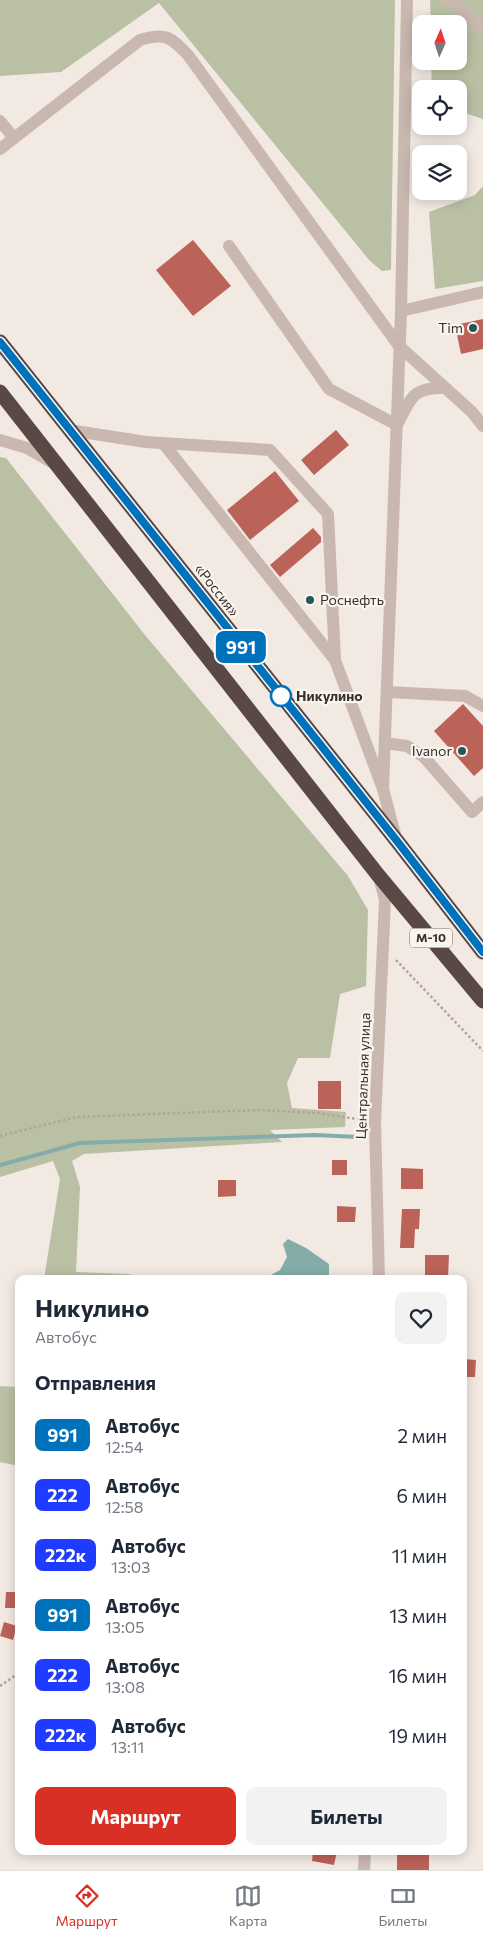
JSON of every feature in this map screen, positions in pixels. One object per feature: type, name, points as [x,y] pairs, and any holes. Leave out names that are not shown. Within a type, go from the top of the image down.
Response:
[{"type":"highway","name":"«Россия»","points":[[0,342],[483,952]]},
{"type":"highway","name":"М-10","points":[[0,392],[378,875],[483,1001]]},
{"type":"street","points":[[384,789],[401,311],[407,0]]},
{"type":"street","points":[[448,0],[454,2],[483,29]]},
{"type":"street","points":[[0,149],[140,40],[164,36],[174,40],[188,55],[399,346],[472,412],[483,426]]},
{"type":"street","points":[[0,121],[14,138]]},
{"type":"street","points":[[229,246],[329,389],[397,425]]},
{"type":"street","points":[[401,311],[483,292]]},
{"type":"street","points":[[397,425],[413,395],[430,387],[445,388]]},
{"type":"street","points":[[70,430],[163,443],[270,450],[328,514],[335,660]]},
{"type":"street","points":[[0,440],[27,448],[58,466]]},
{"type":"street","points":[[163,443],[335,660],[384,789],[397,841]]},
{"type":"street","points":[[387,692],[466,696],[483,706]]},
{"type":"street","points":[[385,743],[407,746],[424,757],[472,812],[483,802]]},
{"type":"street","name":"Центральная улица","points":[[378,875],[384,900],[375,1122],[378,1275]]},
{"type":"street","points":[[364,1870],[365,1855]]},
{"type":"path","points":[[382,947],[483,1051]]},
{"type":"path","points":[[0,1136],[76,1117],[259,1110],[318,1113],[375,1122]]},
{"type":"path","points":[[0,1686],[15,1676]]},
{"type":"green space","points":[[0,0],[395,0],[391,270],[382,271],[370,261],[159,3],[61,72],[0,76]]},
{"type":"green space","points":[[430,0],[483,0],[483,119],[467,114],[467,80],[432,80],[431,70],[468,70],[468,15],[431,15]]},
{"type":"green space","points":[[483,186],[483,281],[435,289],[429,212],[461,200],[467,200],[467,198],[475,195]]},
{"type":"green space","points":[[0,457],[6,458],[145,635],[348,876],[368,910],[366,986],[340,994],[330,1058],[298,1058],[287,1083],[292,1108],[346,1112],[345,1127],[270,1130],[282,1142],[84,1154],[72,1161],[80,1187],[76,1272],[132,1275],[45,1275],[60,1179],[53,1161],[0,1177]]},
{"type":"green space","points":[[0,1386],[15,1387],[15,1465],[0,1462]]},
{"type":"water","points":[[288,1239],[306,1248],[329,1264],[329,1275],[271,1275],[280,1270],[287,1257],[283,1244]]},
{"type":"building","points":[[193,240],[231,286],[193,316],[156,270]]},
{"type":"building","points":[[483,319],[483,349],[461,354],[455,325]]},
{"type":"building","points":[[336,430],[349,445],[314,475],[301,460]]},
{"type":"building","points":[[275,471],[299,501],[250,540],[227,510]]},
{"type":"building","points":[[313,528],[321,537],[321,542],[280,577],[270,565]]},
{"type":"building","points":[[463,704],[483,726],[483,768],[474,776],[434,731]]},
{"type":"building","points":[[318,1081],[341,1081],[341,1109],[318,1109]]},
{"type":"building","points":[[332,1160],[347,1160],[347,1175],[332,1175]]},
{"type":"building","points":[[401,1168],[423,1169],[423,1189],[401,1189]]},
{"type":"building","points":[[218,1180],[236,1180],[236,1196],[218,1197]]},
{"type":"building","points":[[337,1206],[356,1207],[355,1222],[337,1222]]},
{"type":"building","points":[[402,1209],[420,1209],[419,1229],[415,1229],[414,1248],[400,1248]]},
{"type":"building","points":[[425,1255],[449,1255],[448,1275],[425,1275]]},
{"type":"building","points":[[467,1359],[476,1360],[475,1377],[467,1377]]},
{"type":"building","points":[[6,1592],[15,1592],[15,1608],[5,1608]]},
{"type":"building","points":[[4,1622],[15,1625],[13,1640],[0,1636]]},
{"type":"building","points":[[313,1855],[336,1855],[334,1865],[312,1861]]},
{"type":"building","points":[[397,1855],[429,1855],[429,1870],[397,1870]]},
{"type":"waterway","points":[[0,1165],[80,1143],[315,1135],[359,1137]]},
{"type":"bus line","name":"991","points":[[0,342],[483,952]]},
{"type":"place","name":"Tim","points":[[473,328]]},
{"type":"place","name":"Роснефть","points":[[310,600]]},
{"type":"place","name":"Никулино","points":[[281,696]]},
{"type":"place","name":"Ivanor","points":[[462,751]]}]
